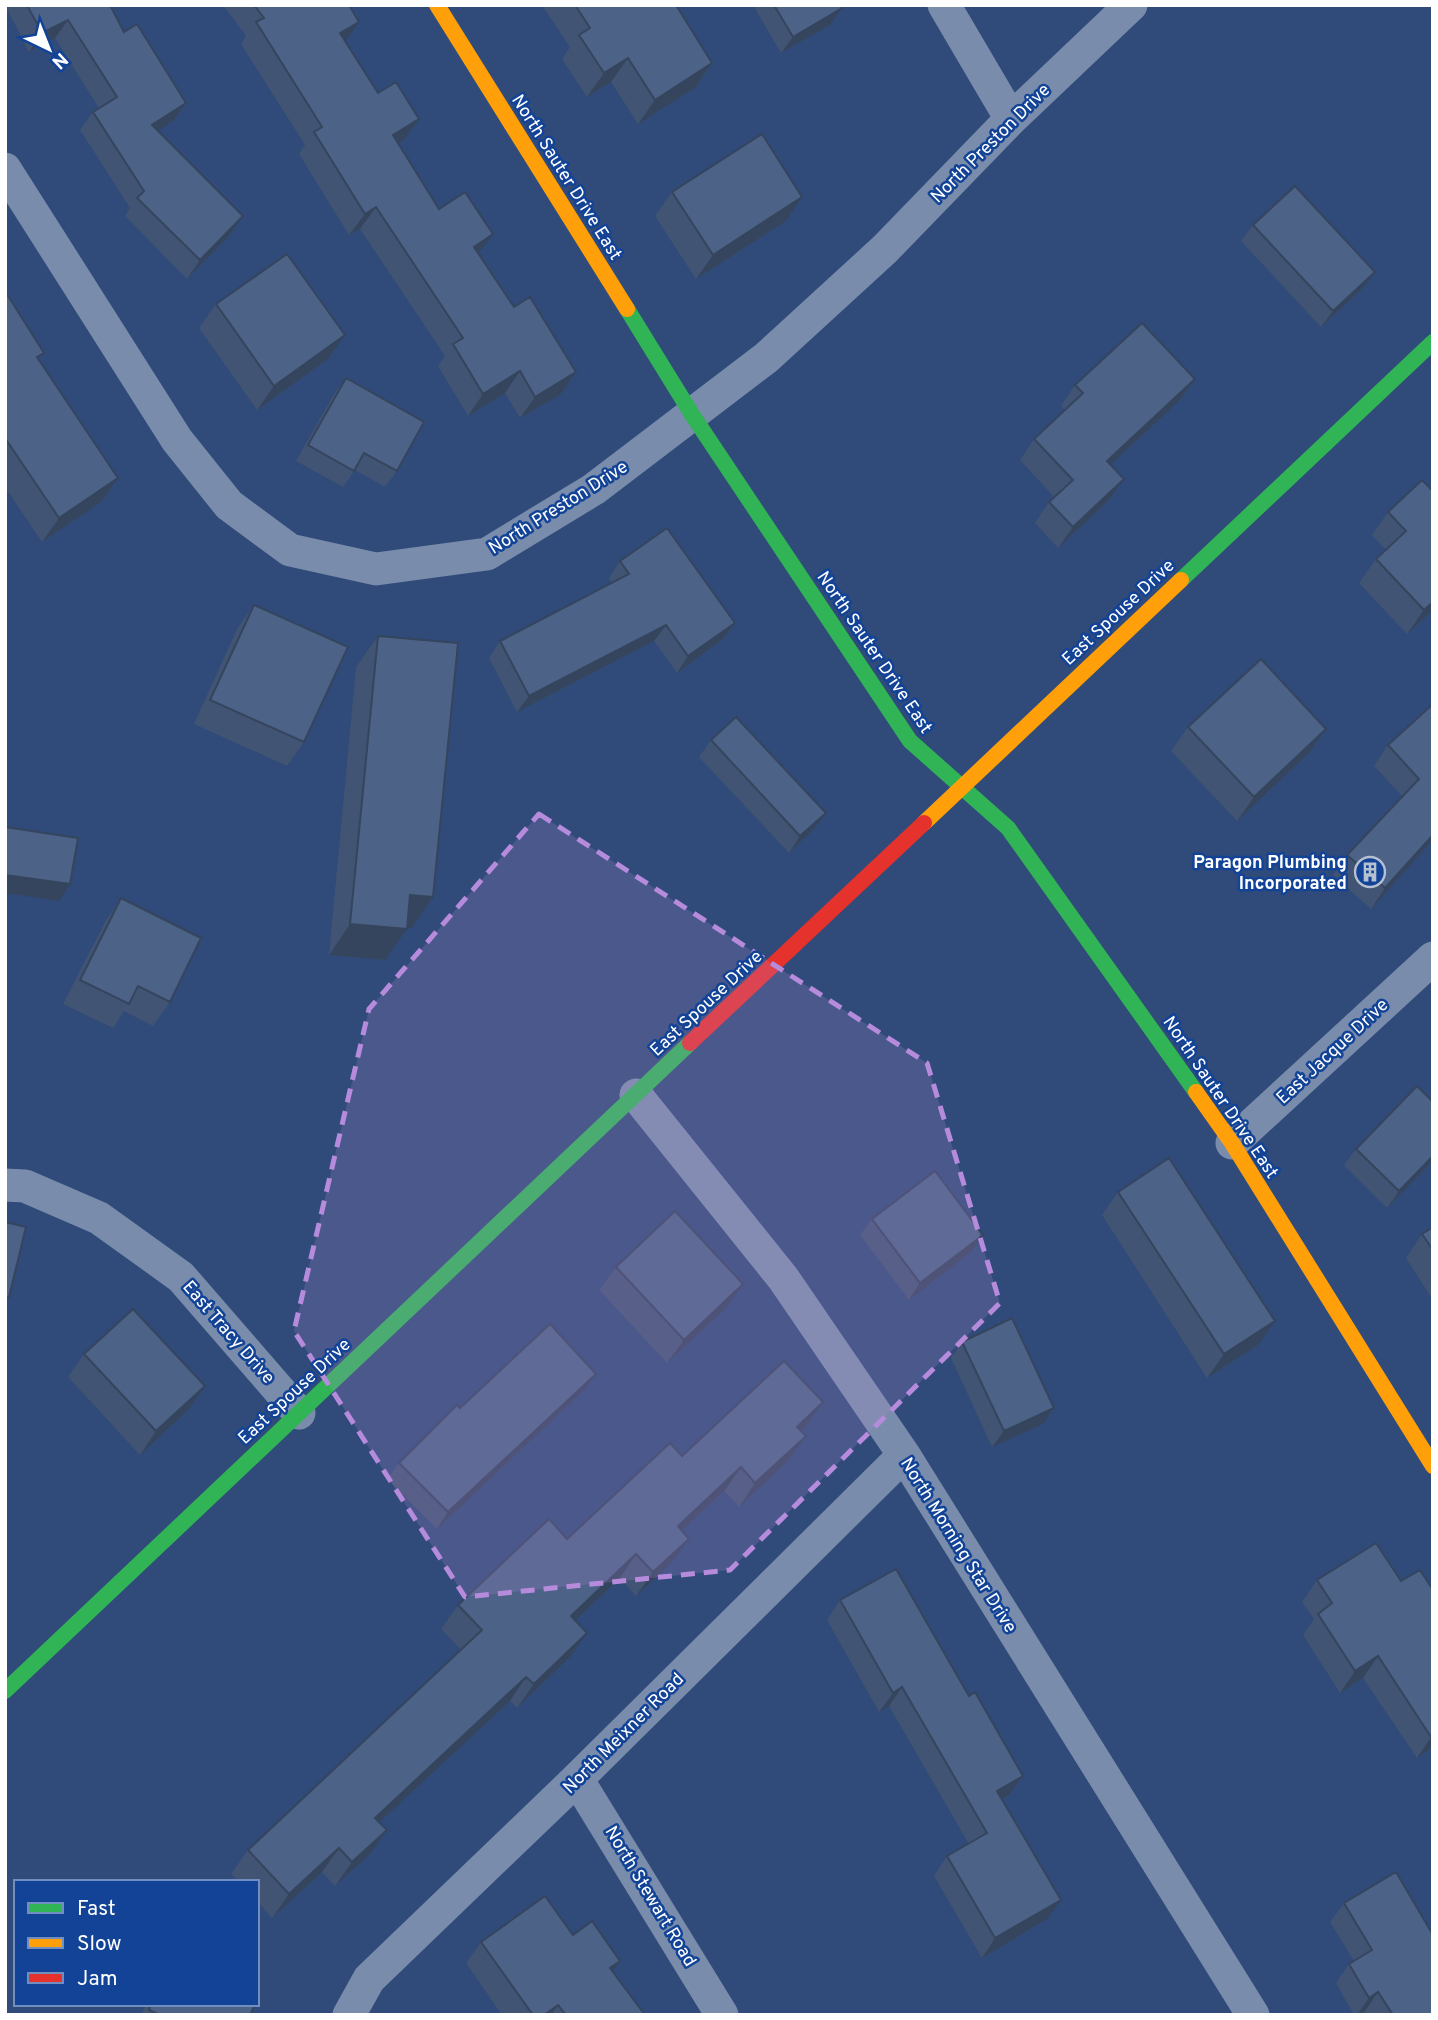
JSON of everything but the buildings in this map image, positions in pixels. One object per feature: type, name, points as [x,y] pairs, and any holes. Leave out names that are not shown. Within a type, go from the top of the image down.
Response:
[{"type":"street","name":"North Sauter Drive East","points":[[437,5],[693,416],[910,741],[1008,828],[1232,1143],[1433,1466]]},
{"type":"street","points":[[944,5],[1011,119]]},
{"type":"street","name":"North Preston Drive","points":[[5,169],[177,440],[229,505],[290,550],[376,569],[487,554],[594,489],[766,358],[885,249],[1011,119],[1131,5]]},
{"type":"street","name":"East Spouse Drive","points":[[5,1690],[1433,342]]},
{"type":"street","name":"East Jacque Drive","points":[[1232,1143],[1433,958]]},
{"type":"street","name":"North Morning Star Drive","points":[[636,1095],[783,1278],[904,1455],[1252,2015]]},
{"type":"street","name":"East Tracy Drive","points":[[5,1185],[25,1186],[99,1218],[181,1277],[299,1413]]},
{"type":"street","name":"North Meixner Road","points":[[349,2015],[369,1979],[577,1779],[904,1455]]},
{"type":"street","name":"North Stewart Road","points":[[577,1779],[722,2015]]},
{"type":"highlighted area","points":[[539,814],[927,1063],[1000,1303],[730,1570],[465,1597],[294,1331],[369,1009]]},
{"type":"traffic: fast","points":[[627,309],[693,416],[910,741],[1008,828],[1196,1092]]},
{"type":"traffic: fast","points":[[1181,580],[1433,342]]},
{"type":"traffic: fast","points":[[5,1691],[690,1043]]},
{"type":"traffic: slow","points":[[437,5],[627,309]]},
{"type":"traffic: slow","points":[[924,823],[1181,580]]},
{"type":"traffic: slow","points":[[1196,1092],[1232,1143],[1433,1466]]},
{"type":"traffic: jam","points":[[690,1043],[924,823]]},
{"type":"place","name":"Paragon Plumbing Incorporated","points":[[1370,872]]}]
